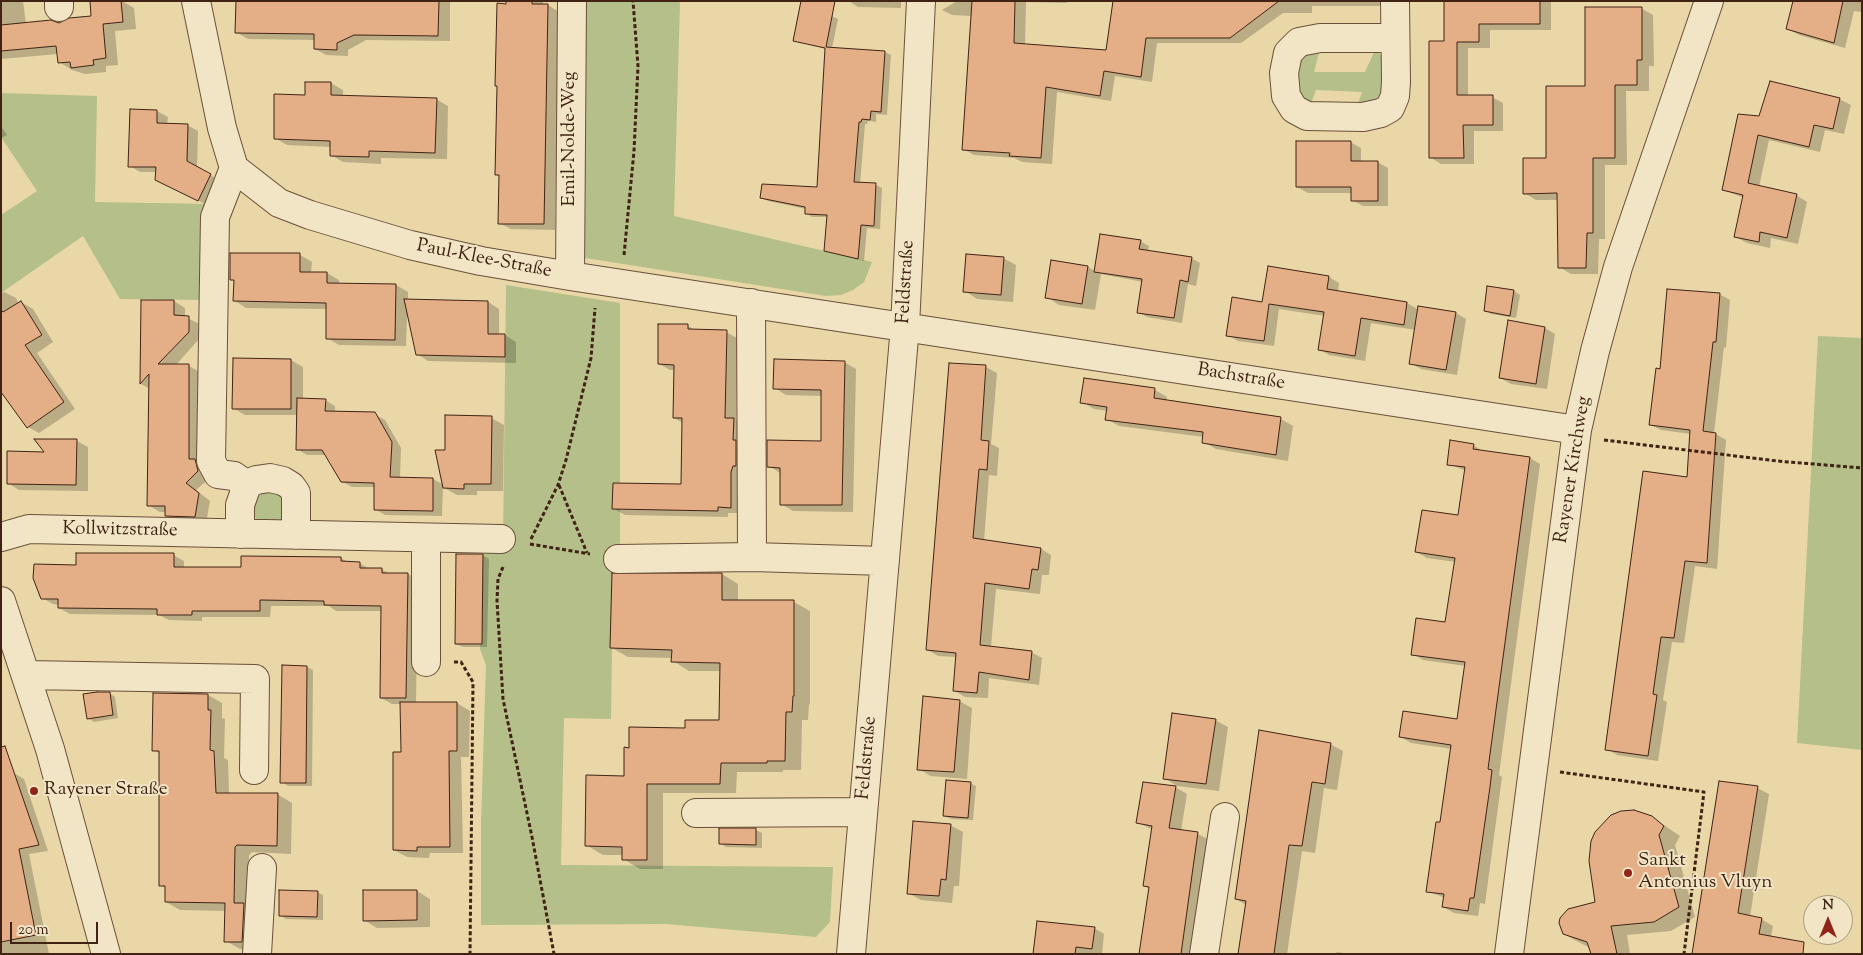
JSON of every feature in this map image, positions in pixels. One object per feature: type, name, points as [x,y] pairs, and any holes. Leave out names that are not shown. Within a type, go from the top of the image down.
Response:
[{"type":"street","points":[[196,1],[222,128],[234,168],[214,217],[210,461],[218,474],[234,476],[247,485]]},
{"type":"street","name":"Emil-Nolde-Weg","points":[[570,276],[572,1]]},
{"type":"street","name":"Feldstraße","points":[[851,954],[905,326],[921,1]]},
{"type":"street","points":[[1395,1],[1395,38]]},
{"type":"street","name":"Rayener Kirchweg","points":[[1509,954],[1535,768],[1577,434],[1618,267],[1709,1]]},
{"type":"street","name":"Paul-Klee-Straße","points":[[234,168],[279,204],[410,245],[481,261],[570,276],[905,326]]},
{"type":"street","points":[[751,303],[752,557]]},
{"type":"street","name":"Bachstraße","points":[[905,326],[1577,434]]},
{"type":"street","points":[[240,534],[241,495],[247,485],[256,480],[270,478],[283,481],[291,486],[296,493],[296,535]]},
{"type":"street","name":"Kollwitzstraße","points":[[1,537],[29,529],[426,538],[509,549]]},
{"type":"street","points":[[426,538],[426,662]]},
{"type":"street","points":[[618,559],[752,557],[885,561]]},
{"type":"street","points":[[1,601],[50,749],[106,954]]},
{"type":"street","points":[[27,675],[255,679],[254,770]]},
{"type":"street","points":[[696,813],[863,812]]},
{"type":"street","points":[[1204,954],[1224,817]]},
{"type":"street","points":[[257,954],[262,868]]},
{"type":"path","points":[[529,544],[558,485],[581,403],[609,282],[634,151],[638,66],[634,1]]},
{"type":"path","points":[[1577,434],[1777,461],[1862,468]]},
{"type":"path","points":[[558,485],[587,554]]},
{"type":"path","points":[[554,954],[503,699],[497,601],[498,579],[509,549],[529,544],[618,559]]},
{"type":"path","points":[[426,662],[461,662],[473,682],[470,954]]},
{"type":"path","points":[[1535,768],[1704,792],[1684,954]]},
{"type":"green space","points":[[584,1],[680,1],[674,216],[872,262],[864,282],[853,290],[841,295],[826,296],[579,257]]},
{"type":"green space","points":[[1320,49],[1314,72],[1365,72],[1375,50],[1385,59],[1387,97],[1356,110],[1362,92],[1316,90],[1309,109],[1299,102],[1296,64],[1310,51]]},
{"type":"green space","points":[[1,93],[97,96],[95,202],[212,204],[207,300],[120,299],[83,236],[1,293],[1,215],[37,191],[1,137]]},
{"type":"green space","points":[[506,285],[620,303],[620,547],[613,573],[611,719],[564,718],[561,865],[833,867],[830,922],[816,937],[666,924],[481,925],[481,823],[486,665],[480,649],[483,546],[503,546]]},
{"type":"green space","points":[[1818,336],[1862,338],[1862,750],[1797,743]]},
{"type":"green space","points":[[263,490],[280,491],[290,505],[280,525],[258,522],[253,514],[252,505],[256,496]]},
{"type":"building","points":[[90,1],[121,1],[123,22],[103,24],[106,58],[93,60],[94,65],[71,68],[70,62],[58,63],[56,46],[1,51],[1,25],[51,20],[59,23],[69,18],[91,16]]},
{"type":"building","points":[[236,1],[439,1],[438,36],[354,35],[337,43],[337,50],[314,49],[314,34],[235,33]]},
{"type":"building","points":[[506,1],[532,1],[532,4],[548,4],[544,224],[498,224],[499,175],[495,175],[497,3],[506,4]]},
{"type":"building","points":[[801,1],[835,1],[826,47],[885,51],[881,112],[871,111],[870,120],[862,119],[859,122],[854,182],[876,183],[874,226],[861,225],[858,259],[824,251],[827,215],[805,214],[805,207],[760,198],[762,184],[817,187],[825,48],[793,41]]},
{"type":"building","points":[[972,1],[1015,1],[1014,43],[1106,50],[1113,1],[1279,1],[1230,38],[1146,38],[1141,77],[1104,71],[1100,96],[1046,87],[1041,158],[1009,156],[1010,153],[962,150]]},
{"type":"building","points":[[1444,1],[1540,1],[1540,24],[1479,24],[1479,42],[1457,42],[1457,95],[1493,95],[1493,125],[1463,125],[1464,158],[1429,158],[1429,41],[1444,41]]},
{"type":"building","points":[[1793,1],[1843,1],[1834,43],[1786,29]]},
{"type":"building","points":[[1585,7],[1642,7],[1642,60],[1637,60],[1637,85],[1615,85],[1615,158],[1593,158],[1593,233],[1587,233],[1586,268],[1558,268],[1557,193],[1523,194],[1523,158],[1546,158],[1546,86],[1585,86]]},
{"type":"building","points":[[1770,81],[1840,98],[1833,129],[1814,125],[1809,147],[1758,135],[1748,183],[1797,194],[1787,238],[1760,232],[1759,242],[1734,237],[1743,195],[1722,190],[1738,114],[1759,116]]},
{"type":"building","points":[[305,82],[331,82],[331,95],[437,98],[435,153],[369,151],[369,157],[330,156],[330,141],[274,139],[274,94],[305,95]]},
{"type":"building","points":[[130,109],[157,110],[157,123],[188,124],[187,161],[211,174],[198,201],[155,180],[156,167],[128,167]]},
{"type":"building","points":[[1296,141],[1351,141],[1351,161],[1378,161],[1378,201],[1351,201],[1351,187],[1296,187]]},
{"type":"building","points":[[1100,234],[1141,240],[1139,249],[1192,257],[1188,282],[1180,280],[1174,318],[1137,313],[1142,279],[1094,272]]},
{"type":"building","points":[[230,253],[300,253],[300,272],[327,272],[327,283],[396,284],[395,340],[326,339],[326,303],[233,301],[234,280],[230,280]]},
{"type":"building","points":[[966,254],[1004,257],[1001,295],[963,292]]},
{"type":"building","points":[[1051,260],[1088,266],[1082,304],[1045,298]]},
{"type":"building","points":[[1268,266],[1329,276],[1327,289],[1407,302],[1404,325],[1361,318],[1355,356],[1318,350],[1324,312],[1269,304],[1264,341],[1226,336],[1232,297],[1262,302]]},
{"type":"building","points":[[1487,286],[1514,290],[1510,316],[1484,311]]},
{"type":"building","points":[[1667,289],[1720,293],[1716,342],[1713,342],[1703,431],[1716,433],[1707,563],[1685,561],[1674,638],[1661,637],[1653,694],[1657,695],[1648,756],[1605,750],[1643,471],[1687,477],[1690,430],[1649,425],[1656,368],[1660,369]]},
{"type":"building","points":[[404,299],[488,301],[488,334],[505,334],[505,357],[416,355]]},
{"type":"building","points":[[141,300],[174,300],[174,315],[189,316],[189,332],[158,364],[189,364],[189,459],[195,459],[198,471],[186,483],[199,493],[195,517],[165,516],[165,506],[147,506],[149,374],[140,384]]},
{"type":"building","points":[[21,301],[42,335],[25,345],[64,402],[27,428],[1,392],[1,310],[3,312]]},
{"type":"building","points":[[1418,306],[1456,312],[1446,370],[1409,364]]},
{"type":"building","points":[[1508,320],[1545,327],[1536,384],[1499,378]]},
{"type":"building","points":[[658,324],[688,324],[688,329],[727,330],[725,418],[734,418],[733,440],[736,440],[736,466],[733,466],[731,472],[731,508],[718,507],[718,511],[612,509],[613,483],[681,484],[682,418],[673,418],[674,365],[658,364]]},
{"type":"building","points":[[233,358],[291,359],[291,409],[232,409]]},
{"type":"building","points":[[774,359],[845,361],[842,505],[780,505],[780,468],[767,467],[767,440],[821,441],[821,390],[773,389]]},
{"type":"building","points":[[949,363],[986,365],[981,440],[989,441],[987,470],[979,469],[973,538],[1041,548],[1038,570],[1032,569],[1029,589],[985,583],[980,645],[1032,651],[1029,680],[979,672],[977,693],[953,691],[956,653],[926,650]]},
{"type":"building","points":[[1084,378],[1155,388],[1154,398],[1281,417],[1276,455],[1202,443],[1203,432],[1105,420],[1107,407],[1080,403]]},
{"type":"building","points":[[297,398],[326,399],[325,411],[375,412],[392,442],[390,477],[433,478],[433,511],[374,510],[374,483],[341,482],[322,450],[296,450]]},
{"type":"building","points":[[445,415],[492,416],[491,484],[464,484],[464,489],[443,488],[435,450],[445,450]]},
{"type":"building","points":[[34,439],[77,439],[76,485],[7,484],[7,451],[44,452]]},
{"type":"building","points":[[1450,440],[1474,444],[1473,449],[1530,457],[1488,769],[1492,770],[1490,787],[1474,898],[1470,898],[1468,911],[1442,907],[1444,894],[1426,892],[1436,822],[1440,822],[1451,745],[1399,737],[1403,711],[1457,719],[1465,662],[1411,655],[1416,618],[1445,622],[1455,558],[1415,552],[1422,510],[1458,515],[1465,467],[1447,465]]},
{"type":"building","points":[[76,553],[174,553],[174,567],[241,567],[241,556],[341,557],[341,561],[360,562],[360,568],[382,568],[382,573],[408,573],[406,698],[380,698],[381,606],[324,605],[324,601],[260,600],[260,611],[192,611],[192,615],[157,615],[157,609],[58,608],[58,599],[41,599],[33,578],[34,564],[76,565]]},
{"type":"building","points":[[456,554],[483,554],[482,644],[455,644]]},
{"type":"building","points":[[612,573],[722,573],[722,600],[794,600],[794,696],[792,712],[786,712],[785,761],[721,763],[720,784],[647,784],[647,860],[622,860],[622,847],[585,846],[586,775],[624,776],[624,747],[629,748],[629,727],[685,728],[685,720],[719,720],[720,663],[671,662],[672,650],[610,648]]},
{"type":"building","points":[[282,665],[307,666],[306,783],[280,783]]},
{"type":"building","points":[[110,692],[113,715],[87,719],[83,694]]},
{"type":"building","points":[[153,693],[208,694],[208,710],[211,710],[210,750],[214,751],[216,793],[278,793],[277,846],[237,845],[235,847],[234,903],[244,903],[242,942],[224,942],[225,903],[165,902],[165,886],[159,886],[159,751],[152,751]]},
{"type":"building","points":[[923,696],[960,700],[954,772],[917,770]]},
{"type":"building","points":[[400,702],[457,702],[457,751],[449,751],[450,847],[417,847],[417,851],[393,850],[393,752],[401,752]]},
{"type":"building","points":[[1172,713],[1216,719],[1206,784],[1163,779]]},
{"type":"building","points":[[1259,730],[1331,743],[1325,784],[1312,782],[1302,846],[1289,845],[1274,954],[1238,954],[1246,901],[1235,899]]},
{"type":"building","points":[[5,746],[39,845],[19,849],[36,935],[1,942],[1,747]]},
{"type":"building","points":[[946,780],[971,782],[968,818],[943,816]]},
{"type":"building","points":[[1719,781],[1758,786],[1738,913],[1762,918],[1759,934],[1803,942],[1803,954],[1692,954]]},
{"type":"building","points":[[1143,782],[1176,786],[1169,828],[1198,832],[1181,954],[1139,954],[1149,887],[1143,886],[1152,826],[1136,823]]},
{"type":"building","name":"Sankt Antonius Vluyn","points":[[1634,810],[1652,816],[1664,826],[1659,835],[1679,907],[1654,922],[1611,926],[1617,954],[1591,954],[1587,942],[1563,934],[1559,923],[1560,918],[1568,909],[1595,902],[1589,861],[1591,841],[1595,832],[1611,815],[1621,811]]},
{"type":"building","points":[[913,821],[951,824],[946,880],[941,879],[939,896],[907,894]]},
{"type":"building","points":[[719,828],[756,828],[756,845],[719,844]]},
{"type":"building","points":[[279,890],[318,891],[317,917],[279,916]]},
{"type":"building","points":[[363,890],[417,890],[417,920],[363,921]]},
{"type":"building","points":[[1037,921],[1095,927],[1092,949],[1076,947],[1075,954],[1033,954]]},
{"type":"place","name":"Rayener Straße","points":[[34,791]]},
{"type":"place","name":"Sankt Antonius Vluyn","points":[[1628,873]]}]
